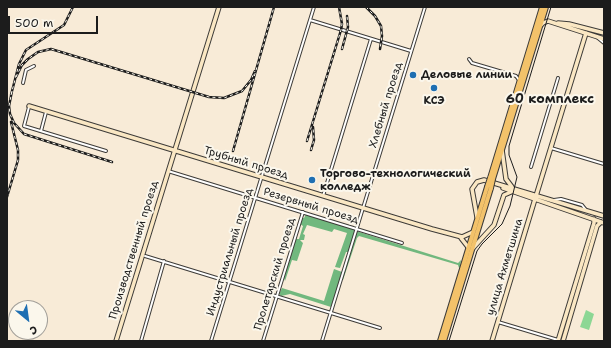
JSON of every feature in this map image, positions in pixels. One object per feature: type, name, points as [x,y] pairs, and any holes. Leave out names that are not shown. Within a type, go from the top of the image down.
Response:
[{"type":"main road","points":[[440,341],[471,253],[519,81],[540,27],[544,8]]},
{"type":"main road","points":[[532,49],[544,8]]},
{"type":"main road","points":[[491,179],[502,150],[527,62]]},
{"type":"main road","points":[[459,286],[468,247],[477,218],[481,213],[483,199],[489,187]]},
{"type":"main road","points":[[444,341],[455,297]]},
{"type":"street","name":"Производственный проезд","points":[[117,341],[219,7]]},
{"type":"street","name":"Индустриальный проезд","points":[[211,341],[314,7]]},
{"type":"street","name":"Хлебный проезд","points":[[322,341],[425,7]]},
{"type":"street","points":[[544,8],[545,17],[548,21],[604,39]]},
{"type":"street","points":[[310,20],[411,51]]},
{"type":"street","points":[[540,27],[543,23],[548,21],[571,24],[604,34]]},
{"type":"street","points":[[570,29],[568,26],[571,24]]},
{"type":"street","name":"улица Ахметшина","points":[[492,341],[586,34]]},
{"type":"street","points":[[597,37],[604,43]]},
{"type":"street","points":[[323,196],[371,39]]},
{"type":"street","points":[[469,59],[472,63],[516,76],[522,74]]},
{"type":"street","points":[[23,83],[26,70],[34,66]]},
{"type":"street","points":[[516,76],[519,81]]},
{"type":"street","points":[[531,167],[558,78]]},
{"type":"street","name":"Трубный проезд","points":[[29,106],[458,236]]},
{"type":"street","points":[[29,106],[24,126],[106,151]]},
{"type":"street","points":[[41,131],[46,111]]},
{"type":"street","points":[[551,148],[604,164]]},
{"type":"street","points":[[502,150],[508,182],[515,191]]},
{"type":"street","points":[[497,166],[502,165],[505,180],[505,184],[499,184]]},
{"type":"street","name":"Резервный проезд","points":[[169,171],[402,243]]},
{"type":"street","points":[[477,218],[472,192],[473,186],[481,180],[499,184],[515,191]]},
{"type":"street","points":[[483,199],[480,203],[476,202],[474,193],[475,187],[482,182],[604,216]]},
{"type":"street","points":[[471,253],[494,225],[504,195],[515,191]]},
{"type":"street","points":[[536,197],[559,208],[603,222]]},
{"type":"street","points":[[551,200],[560,199],[582,205],[587,211]]},
{"type":"street","points":[[559,208],[562,206],[560,203]]},
{"type":"street","points":[[584,216],[582,212],[587,211]]},
{"type":"street","name":"Пролетарский проезд","points":[[263,341],[302,212]]},
{"type":"street","points":[[563,341],[564,331],[590,242],[594,219]]},
{"type":"street","points":[[590,242],[597,226],[603,222]]},
{"type":"street","points":[[458,236],[467,236],[473,232]]},
{"type":"street","points":[[458,236],[465,241],[468,247]]},
{"type":"street","points":[[144,255],[380,328]]},
{"type":"street","points":[[142,341],[164,261]]},
{"type":"street","points":[[498,322],[558,341],[564,331]]},
{"type":"street","points":[[447,328],[448,341]]},
{"type":"green space","points":[[306,214],[355,230],[349,252],[346,252],[340,268],[335,267],[347,233],[334,229],[332,232],[307,225],[303,234],[305,235],[304,240],[300,240],[303,243],[297,261],[292,260],[285,281],[284,278],[296,239],[299,239],[303,226],[300,224],[302,218],[304,218]]},
{"type":"green space","points":[[356,231],[458,263],[461,260],[460,267],[459,268],[458,265],[359,236],[342,280]]},
{"type":"green space","points":[[334,269],[342,272],[331,307],[290,294],[281,296],[279,294],[282,288],[324,301]]},
{"type":"green space","points":[[586,310],[594,314],[589,330],[580,327]]},
{"type":"tram line","points":[[449,341],[477,251],[502,224],[510,206],[517,177],[509,155],[509,146],[551,7]]},
{"type":"railway","points":[[11,95],[19,64],[26,50],[64,25],[73,7]]},
{"type":"railway","points":[[233,151],[274,7]]},
{"type":"railway","points":[[307,141],[341,30],[342,24],[339,7]]},
{"type":"railway","points":[[366,7],[375,16],[381,26],[382,36],[380,49]]},
{"type":"railway","points":[[342,49],[348,27],[347,16]]},
{"type":"railway","points":[[16,77],[22,65],[28,59],[38,52],[51,49],[209,97],[224,98],[242,91],[251,80],[255,71]]},
{"type":"railway","points":[[12,91],[9,106],[10,114],[14,123],[24,134],[112,162]]},
{"type":"railway","points":[[7,197],[18,160],[18,150],[11,122]]},
{"type":"railway","points":[[311,150],[314,140],[313,127]]},
{"type":"place","name":"Деловые линии","points":[[413,75]]},
{"type":"place","name":"КСЭ","points":[[434,88]]},
{"type":"place","name":"Торгово-технологический колледж","points":[[312,180]]},
{"type":"district","name":"60 комплекс","points":[[550,100]]}]
